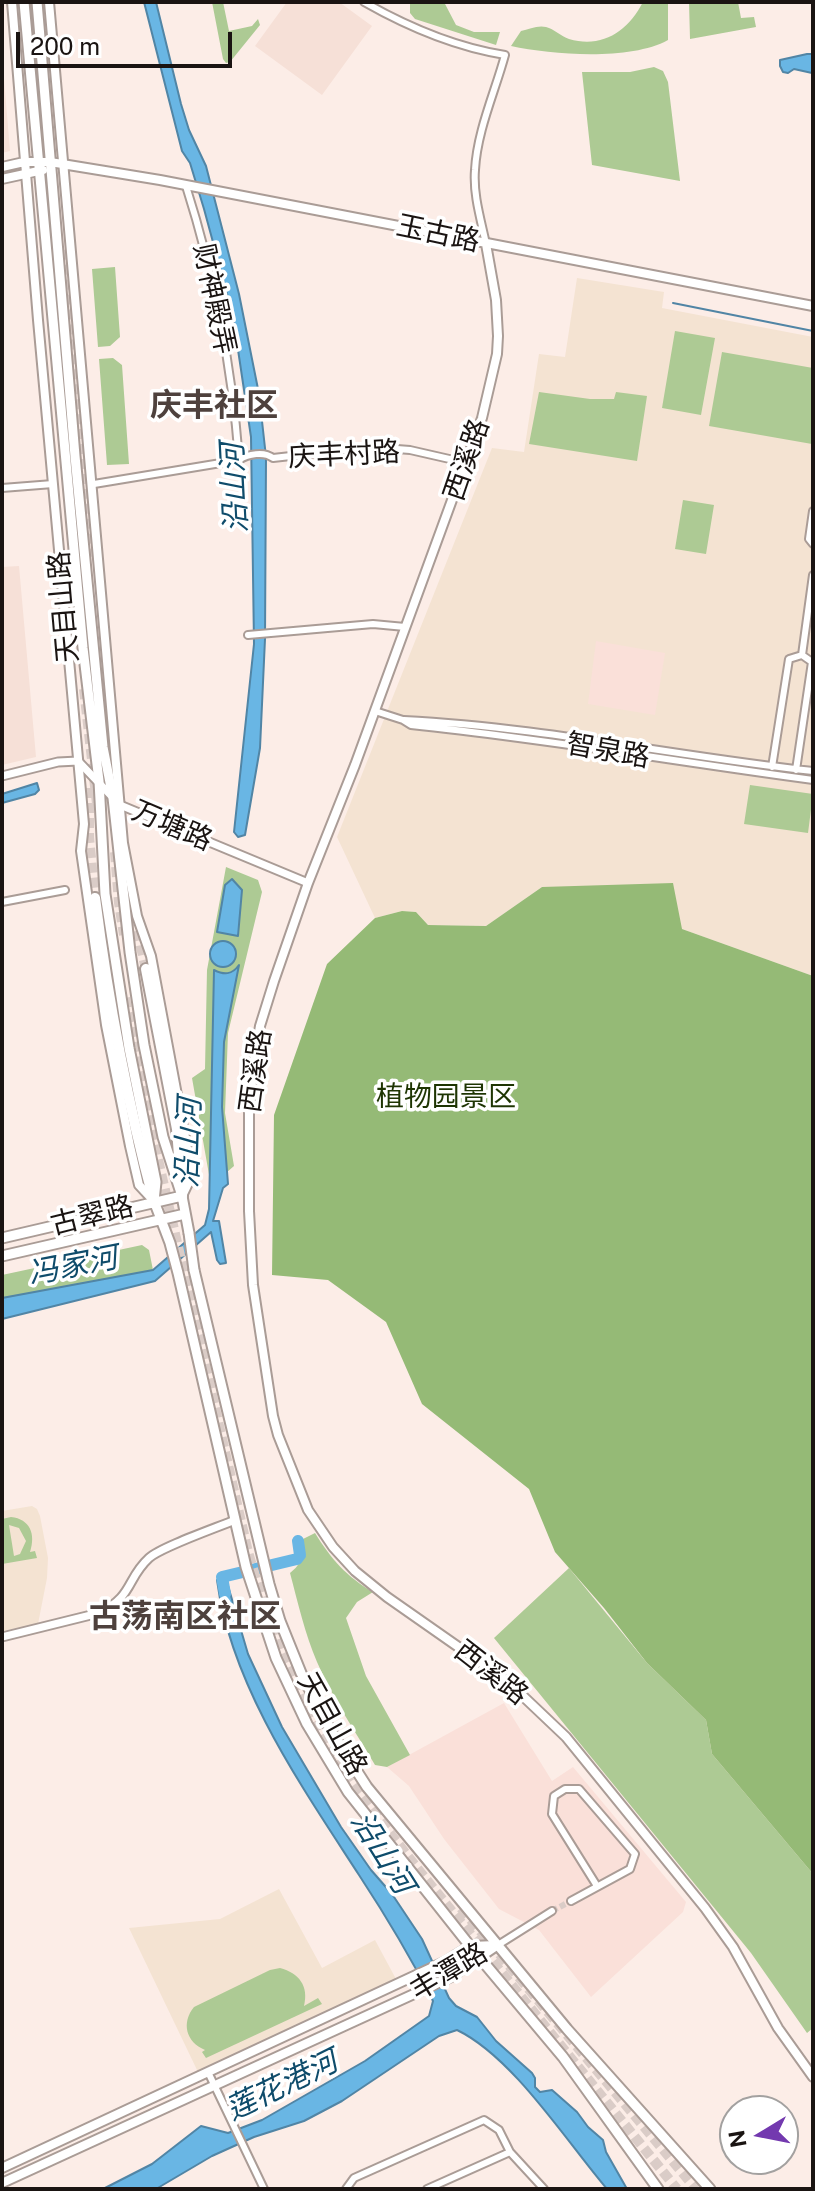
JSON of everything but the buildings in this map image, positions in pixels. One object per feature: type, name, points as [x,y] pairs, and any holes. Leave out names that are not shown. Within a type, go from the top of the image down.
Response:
[{"type":"highway","points":[[95,898],[118,1050],[135,1132],[154,1201]]},
{"type":"highway","points":[[146,969],[177,1129],[182,1196]]},
{"type":"main road","name":"天目山路","points":[[12,2],[84,824],[81,851],[106,1025],[139,1185],[154,1201],[170,1243],[246,1567],[276,1658],[307,1724],[348,1792],[571,2067],[658,2189]]},
{"type":"main road","name":"天目山路","points":[[24,2],[83,648],[99,781],[105,894],[129,1048],[156,1182],[154,1201]]},
{"type":"main road","name":"天目山路","points":[[37,2],[102,732],[129,880],[151,956],[192,1175],[182,1196]]},
{"type":"main road","name":"天目山路","points":[[49,2],[94,484],[130,952],[144,1045],[163,1137],[182,1196],[194,1270],[263,1563],[280,1621],[301,1673],[331,1731],[367,1787],[567,2029],[710,2189]]},
{"type":"main road","points":[[2,167],[24,162],[38,166],[63,165]]},
{"type":"main road","name":"玉古路","points":[[63,165],[381,222],[813,306]]},
{"type":"main road","points":[[2,179],[25,174],[38,166]]},
{"type":"main road","name":"西溪路","points":[[486,244],[496,300],[497,354],[482,418],[375,711],[308,883],[260,1026],[251,1087],[248,1141],[253,1285],[273,1416],[294,1477],[319,1526],[355,1571],[401,1608],[507,1681],[552,1722],[705,1908],[733,1947],[778,2028],[813,2077]]},
{"type":"main road","name":"古翠路","points":[[2,1238],[182,1196]]},
{"type":"main road","name":"古翠路","points":[[2,1256],[185,1214]]},
{"type":"main road","name":"丰潭路","points":[[2,2168],[444,1962],[470,1946],[498,1945]]},
{"type":"main road","name":"丰潭路","points":[[2,2183],[451,1977],[498,1945]]},
{"type":"street","name":"西溪路","points":[[364,2],[414,29],[450,42],[505,55],[481,134],[474,173],[486,244]]},
{"type":"street","name":"财神殿弄","points":[[189,187],[234,396],[239,460]]},
{"type":"street","name":"庆丰村路","points":[[239,460],[247,454],[294,457],[371,447],[410,450],[467,463]]},
{"type":"street","points":[[94,484],[239,460]]},
{"type":"street","points":[[2,488],[53,484]]},
{"type":"street","points":[[813,511],[809,539],[813,544]]},
{"type":"street","points":[[802,655],[813,575]]},
{"type":"street","points":[[249,635],[373,624],[405,627]]},
{"type":"street","points":[[803,646],[813,648]]},
{"type":"street","points":[[770,774],[789,659],[802,655]]},
{"type":"street","points":[[795,774],[812,662],[802,655]]},
{"type":"street","name":"智泉路","points":[[375,711],[411,725],[555,742],[653,759],[770,774],[813,771]]},
{"type":"street","name":"智泉路","points":[[403,720],[542,732],[772,766],[813,780]]},
{"type":"street","points":[[2,776],[58,762],[78,761]]},
{"type":"street","name":"万塘路","points":[[78,761],[117,801],[308,883]]},
{"type":"street","points":[[2,902],[65,890]]},
{"type":"street","points":[[2,1637],[99,1613],[113,1606],[127,1592],[149,1558],[235,1520]]},
{"type":"street","points":[[571,1901],[630,1869],[635,1854],[579,1789],[565,1789],[554,1796],[552,1814],[597,1886]]},
{"type":"street","points":[[498,1945],[552,1911]]},
{"type":"street","points":[[208,2072],[264,2189]]},
{"type":"street","points":[[346,2189],[354,2178],[484,2120],[499,2130],[510,2152],[544,2189]]},
{"type":"street","points":[[427,2189],[510,2152]]},
{"type":"shaded area","points":[[287,2],[339,2],[372,26],[322,95],[255,46]]},
{"type":"shaded area","points":[[2,54],[10,151],[2,153]]},
{"type":"shaded area","points":[[577,278],[664,292],[662,308],[813,337],[813,976],[682,929],[542,887],[486,926],[428,925],[416,912],[402,911],[375,918],[337,837],[492,448],[524,452],[539,354],[565,357]]},
{"type":"shaded area","points":[[19,566],[36,757],[2,765],[2,567]]},
{"type":"shaded area","points":[[596,641],[665,653],[655,715],[588,704]]},
{"type":"shaded area","points":[[32,1506],[40,1516],[48,1558],[38,1624],[2,1631],[2,1511]]},
{"type":"shaded area","points":[[504,1703],[552,1781],[573,1767],[686,1902],[683,1912],[591,1997],[539,1930],[499,1909],[444,1839],[409,1786],[387,1767]]},
{"type":"shaded area","points":[[279,1889],[322,1968],[375,1940],[396,1979],[198,2072],[129,1928],[220,1919]]},
{"type":"green space","points":[[212,2],[223,2],[229,31],[252,26],[258,19],[260,25],[230,62],[226,63],[223,59]]},
{"type":"green space","points":[[410,2],[444,2],[456,25],[474,32],[500,32],[496,45],[415,19],[410,13]]},
{"type":"green space","points":[[643,2],[668,2],[668,40],[652,47],[613,54],[569,54],[511,46],[521,31],[540,26],[569,39],[592,42],[603,39],[622,29]]},
{"type":"green space","points":[[689,2],[738,2],[741,18],[754,17],[756,27],[690,39]]},
{"type":"green space","points":[[654,67],[663,71],[668,82],[680,181],[592,165],[582,72],[630,72]]},
{"type":"green space","points":[[115,267],[120,337],[110,346],[98,347],[92,269]]},
{"type":"green space","points":[[675,331],[715,338],[701,415],[662,408]]},
{"type":"green space","points":[[722,352],[813,368],[812,444],[709,426]]},
{"type":"green space","points":[[113,358],[122,365],[129,464],[107,465],[99,359]]},
{"type":"green space","points":[[539,392],[590,399],[614,399],[616,392],[647,396],[637,461],[529,444]]},
{"type":"green space","points":[[683,500],[714,505],[706,554],[675,549]]},
{"type":"green space","points":[[750,785],[813,794],[808,833],[744,824]]},
{"type":"green space","points":[[226,867],[258,880],[262,892],[228,1033],[225,1113],[234,1166],[211,1186],[192,1078],[205,1069],[207,970]]},
{"type":"green space","name":"植物园景区","points":[[673,883],[682,929],[813,976],[813,1874],[712,1754],[706,1720],[647,1663],[555,1552],[529,1489],[422,1404],[386,1322],[328,1280],[272,1275],[274,1115],[327,964],[375,918],[402,911],[416,912],[428,925],[486,926],[542,887]]},
{"type":"green space","points":[[142,1245],[149,1250],[153,1270],[2,1298],[2,1275]]},
{"type":"green space","points":[[18,1518],[27,1524],[32,1534],[30,1552],[35,1551],[37,1558],[2,1564],[2,1519]],"holes":[[[9,1525],[19,1528],[26,1541],[20,1554],[14,1556]]]},
{"type":"green space","points":[[315,1533],[340,1567],[373,1592],[357,1602],[346,1618],[366,1676],[410,1755],[387,1767],[375,1765],[344,1715],[323,1676],[305,1629],[290,1573],[301,1559],[301,1540]]},
{"type":"green space","points":[[569,1568],[647,1663],[706,1720],[712,1754],[813,1874],[813,2028],[807,2033],[751,1953],[494,1638]]},
{"type":"green space","points":[[280,1968],[301,1981],[305,1992],[304,2006],[318,1998],[322,2004],[206,2058],[202,2052],[205,2050],[193,2042],[188,2032],[188,2019],[194,2007]]},
{"type":"water","points":[[144,2],[156,2],[181,104],[206,166],[239,294],[259,394],[266,457],[265,639],[260,748],[245,835],[238,837],[234,832],[254,644],[251,437],[233,316],[190,163],[182,151]]},
{"type":"water","points":[[813,54],[812,73],[794,69],[783,72],[780,60]]},
{"type":"water","points":[[37,783],[39,790],[35,794],[2,803],[2,794]]},
{"type":"water","points":[[232,879],[242,890],[238,936],[217,932],[225,885]]},
{"type":"water","points":[[223,941],[232,945],[236,954],[232,963],[223,967],[214,963],[210,954],[214,945]]},
{"type":"water","points":[[239,965],[224,1042],[222,1107],[228,1184],[223,1188],[213,1221],[219,1221],[226,1263],[220,1264],[217,1260],[211,1232],[155,1281],[2,1319],[2,1298],[153,1270],[205,1225],[209,1209],[214,970],[228,973]]},
{"type":"water","points":[[226,1579],[248,1654],[282,1727],[341,1827],[422,1939],[449,1998],[456,2006],[477,2017],[496,2041],[532,2073],[535,2087],[540,2092],[552,2090],[577,2112],[603,2140],[606,2152],[627,2189],[607,2189],[518,2080],[498,2059],[457,2030],[439,2036],[342,2101],[304,2121],[254,2137],[212,2156],[156,2189],[103,2189],[152,2164],[201,2126],[228,2133],[262,2120],[365,2061],[429,2016],[433,2001],[388,1922],[293,1771],[253,1697],[225,1620],[217,1580]]},
{"type":"waterway","points":[[673,303],[813,331]]},
{"type":"waterway","name":"沿山河","points":[[225,1594],[222,1577],[297,1559],[300,1555],[298,1541]]},
{"type":"tunnel","points":[[62,250],[89,557]]},
{"type":"tunnel","points":[[84,689],[97,804]]},
{"type":"tunnel","points":[[89,788],[89,837],[95,898]]},
{"type":"tunnel","points":[[115,852],[124,935]]},
{"type":"tunnel","points":[[134,916],[146,969]]},
{"type":"tunnel","points":[[125,998],[148,1116],[248,1552],[282,1654],[322,1737],[350,1782],[677,2189]]},
{"type":"tunnel","points":[[552,1911],[571,1901]]},
{"type":"tunnel","points":[[461,1908],[696,2189]]},
{"type":"district","name":"庆丰社区","points":[[214,406]]},
{"type":"district","name":"古荡南区社区","points":[[185,1617]]},
{"type":"water label","name":"冯家河","points":[[73,1266]]},
{"type":"water label","name":"莲花港河","points":[[282,2086]]}]
